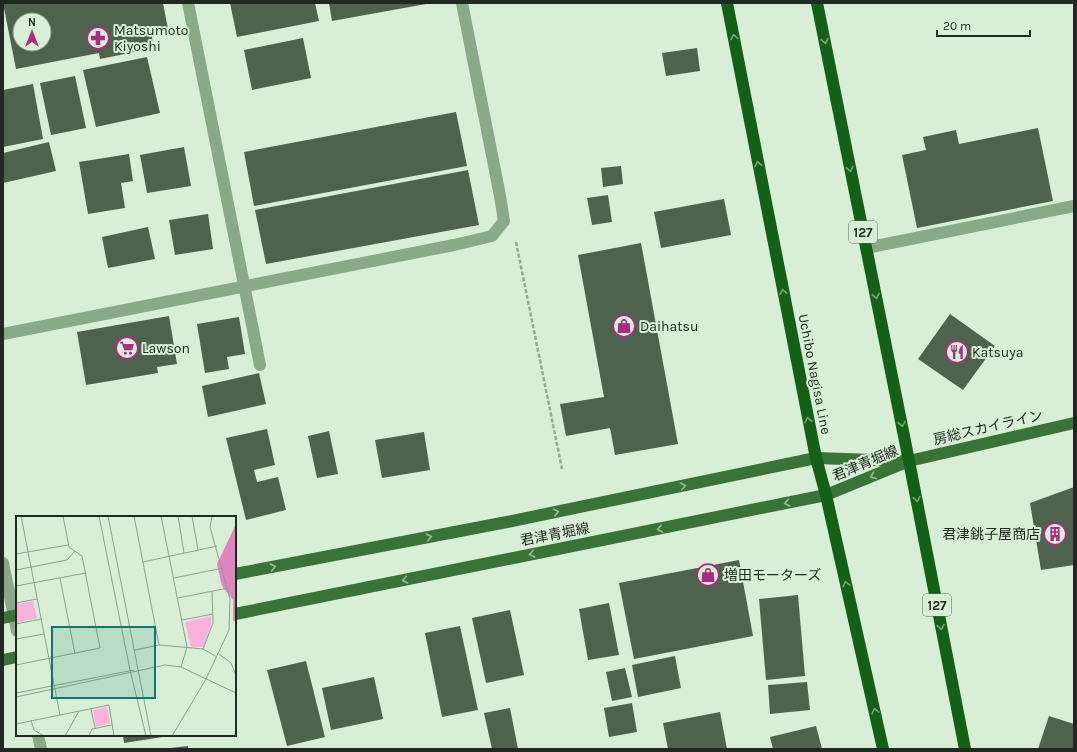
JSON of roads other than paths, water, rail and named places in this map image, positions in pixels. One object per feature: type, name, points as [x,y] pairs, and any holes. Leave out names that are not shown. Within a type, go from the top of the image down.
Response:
[{"type":"highway","name":"Uchibo Nagisa Line","points":[[727,3],[816,458],[826,495],[883,749]]},
{"type":"highway","name":"127","points":[[817,3],[965,749]]},
{"type":"main road","name":"房総スカイライン","points":[[909,461],[1074,423]]},
{"type":"main road","name":"君津青堀線","points":[[236,574],[514,521],[816,458],[909,461]]},
{"type":"main road","name":"君津青堀線","points":[[236,614],[826,495],[909,461]]},
{"type":"main road","points":[[3,660],[16,658]]},
{"type":"street","points":[[188,3],[260,365]]},
{"type":"street","points":[[3,334],[454,245],[492,236],[504,221],[462,3]]},
{"type":"street","points":[[866,248],[1074,206]]},
{"type":"street","points":[[3,563],[11,616],[16,628]]},
{"type":"street","points":[[38,736],[41,749]]},
{"type":"place","name":"Matsumoto Kiyoshi","points":[[98,38]]},
{"type":"place","name":"Daihatsu","points":[[624,326]]},
{"type":"place","name":"Lawson","points":[[127,348]]},
{"type":"place","name":"Katsuya","points":[[957,352]]},
{"type":"place","name":"君津銚子屋商店","points":[[1055,534]]},
{"type":"place","name":"増田モーターズ","points":[[708,575]]}]
